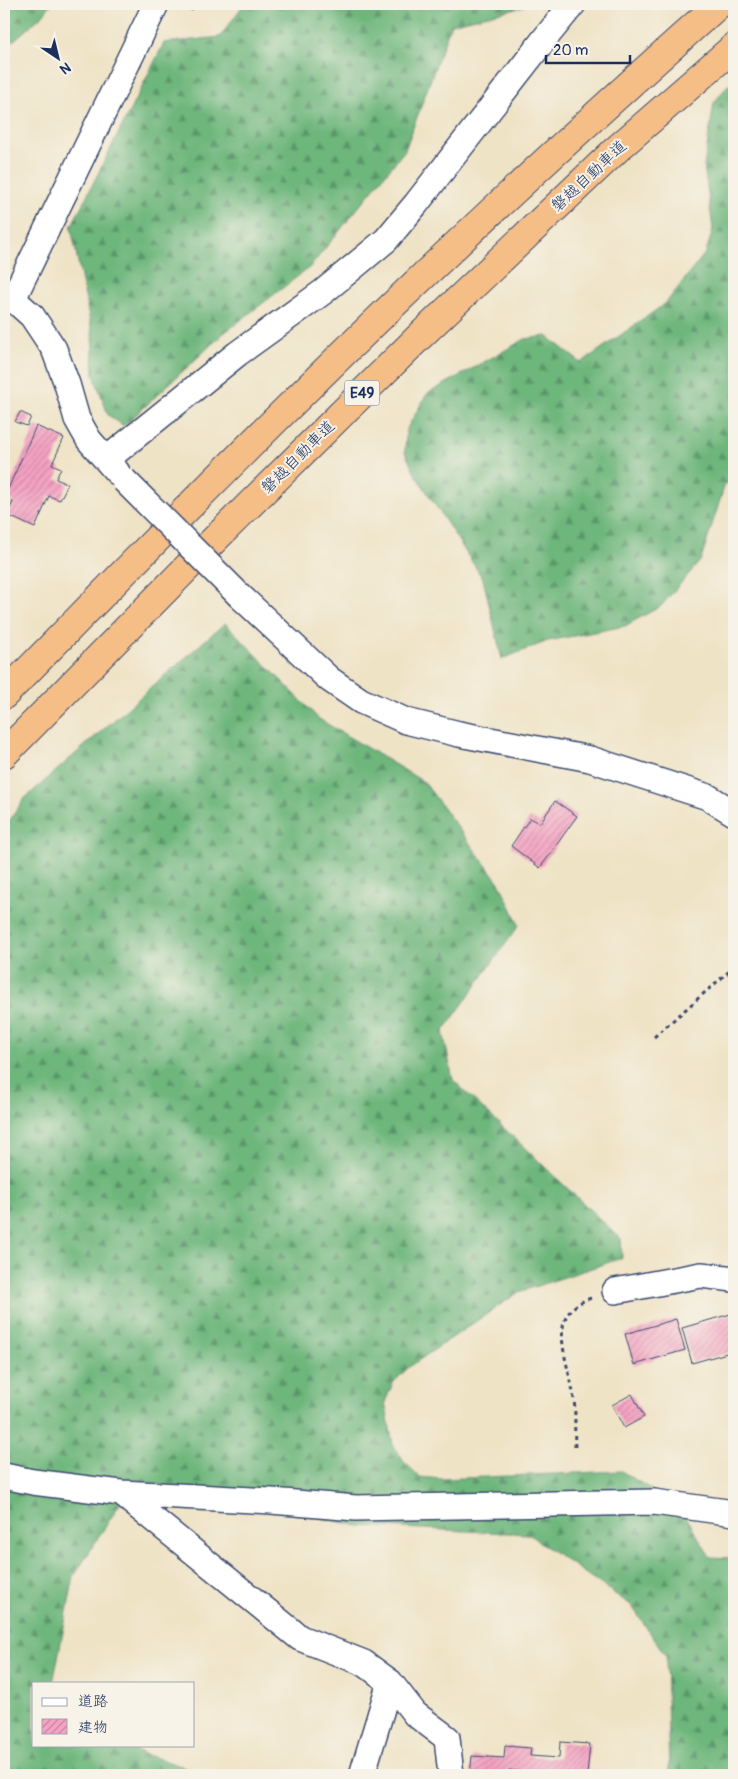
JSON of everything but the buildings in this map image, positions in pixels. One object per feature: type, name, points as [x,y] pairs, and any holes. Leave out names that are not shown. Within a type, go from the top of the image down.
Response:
[{"type":"highway","name":"E49","points":[[4,695],[183,512],[391,306],[591,118],[719,4]]},
{"type":"highway","name":"磐越自動車道","points":[[4,754],[213,540],[418,338],[617,149],[734,47]]},
{"type":"street","points":[[156,4],[8,295],[32,316],[54,348],[68,384],[77,419],[89,440],[124,480],[240,596],[329,679],[361,701],[406,721],[459,734],[590,759],[708,797],[734,813]]},
{"type":"street","points":[[106,460],[237,354],[323,292],[386,240],[573,4]]},
{"type":"street","points":[[615,1291],[701,1276],[734,1279]]},
{"type":"street","points":[[4,1476],[33,1482],[121,1493],[272,1501],[356,1508],[654,1502],[734,1513]]},
{"type":"street","points":[[121,1493],[300,1638],[364,1663],[390,1682],[415,1714],[447,1738],[451,1775]]},
{"type":"street","points":[[362,1775],[390,1682]]},
{"type":"path","points":[[654,1037],[734,967]]},
{"type":"path","points":[[574,1447],[574,1398],[563,1346],[564,1322],[571,1309],[586,1300],[615,1291]]},
{"type":"green space","points":[[4,4],[51,4],[43,15],[4,49]]},
{"type":"green space","points":[[244,4],[527,4],[451,24],[405,150],[310,267],[224,333],[124,426],[108,415],[94,375],[92,332],[71,227],[164,43],[220,37]]},
{"type":"green space","points":[[734,83],[734,480],[725,484],[701,560],[661,606],[625,626],[548,641],[502,659],[483,579],[414,472],[405,452],[406,430],[427,394],[525,339],[547,336],[581,363],[666,303],[706,252],[713,229],[704,166],[714,103],[727,86]]},
{"type":"green space","points":[[225,623],[319,719],[424,782],[500,884],[519,925],[443,1032],[453,1080],[621,1239],[622,1258],[519,1292],[409,1367],[393,1383],[385,1402],[393,1444],[404,1462],[420,1477],[441,1479],[621,1471],[681,1508],[710,1557],[734,1558],[734,1775],[669,1775],[666,1656],[631,1605],[528,1534],[360,1526],[135,1480],[74,1576],[53,1682],[32,1682],[32,1746],[121,1746],[208,1775],[4,1775],[4,829],[24,799]]}]
